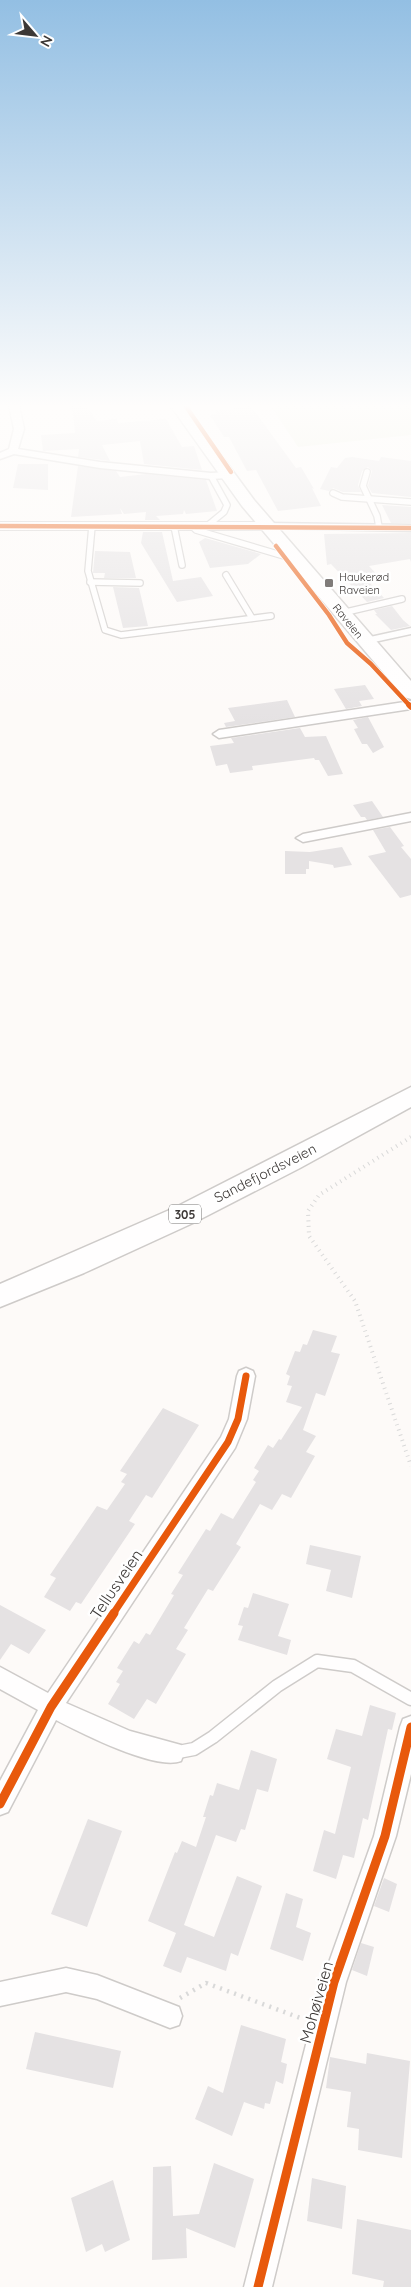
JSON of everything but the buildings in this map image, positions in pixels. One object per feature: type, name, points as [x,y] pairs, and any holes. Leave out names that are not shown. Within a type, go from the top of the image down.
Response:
[{"type":"main road","name":"Raveien","points":[[253,512],[295,557],[411,693]]},
{"type":"main road","name":"Sandefjordsveien","points":[[364,1120],[411,1089]]},
{"type":"main road","name":"Sandefjordsveien","points":[[0,1296],[58,1273],[175,1219],[292,1161],[411,1096]]},
{"type":"street","points":[[0,526],[267,526],[315,524],[411,528]]},
{"type":"street","points":[[365,641],[411,631]]},
{"type":"street","points":[[219,734],[411,705]]},
{"type":"street","points":[[303,838],[411,818]]},
{"type":"street","name":"Tellusveien","points":[[0,1804],[51,1707],[228,1442],[238,1419],[246,1376]]},
{"type":"street","points":[[0,1677],[51,1707],[136,1744],[156,1751],[173,1753]]},
{"type":"street","name":"Mohøiveien","points":[[258,2287],[334,1982],[385,1836],[411,1727]]},
{"type":"street","points":[[1,1990],[66,1980],[96,1987],[170,2016]]},
{"type":"lane","points":[[207,526],[211,520],[226,512]]},
{"type":"lane","points":[[375,512],[379,527]]},
{"type":"lane","points":[[92,526],[88,571],[105,630],[110,633],[121,635],[271,616]]},
{"type":"lane","points":[[174,526],[182,565]]},
{"type":"lane","points":[[192,526],[196,530],[284,556],[295,557]]},
{"type":"lane","points":[[226,575],[252,618]]},
{"type":"lane","points":[[90,582],[140,583]]},
{"type":"lane","points":[[342,613],[402,599]]},
{"type":"lane","points":[[173,1753],[194,1749],[213,1737],[277,1686],[317,1660],[353,1666],[411,1699]]},
{"type":"path","points":[[411,1137],[319,1194],[308,1211],[310,1236],[355,1301],[411,1466]]},
{"type":"path","points":[[170,2016],[182,1995],[206,1983],[322,2026]]},
{"type":"cycle path","points":[[0,526],[411,528]]},
{"type":"cycle path","points":[[276,546],[290,567],[329,615],[347,643],[371,664],[411,707]]},
{"type":"cycle path","points":[[0,1804],[51,1707],[228,1442],[238,1419],[246,1376]]},
{"type":"cycle path","points":[[258,2287],[334,1982],[385,1836],[411,1727]]},
{"type":"place","name":"Haukerød Raveien","points":[[329,583]]}]
